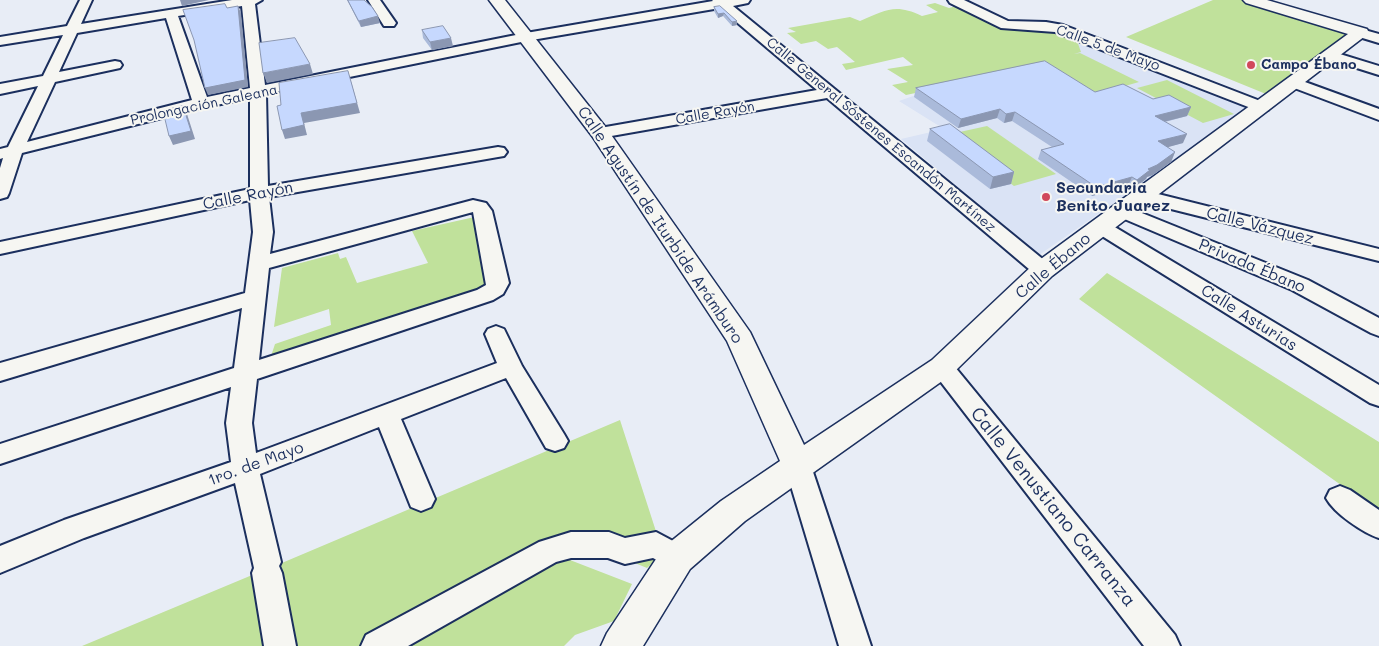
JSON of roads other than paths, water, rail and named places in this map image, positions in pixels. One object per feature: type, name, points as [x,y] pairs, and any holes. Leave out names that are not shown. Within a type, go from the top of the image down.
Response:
[{"type":"street","points":[[0,193],[8,152],[74,29],[86,0]]},
{"type":"street","points":[[0,41],[251,0],[258,93],[260,193],[263,232],[239,423],[245,468],[280,646]]},
{"type":"street","points":[[374,0],[389,22]]},
{"type":"street","name":"Calle Agustín de Iturbide Arámburo","points":[[497,0],[600,133],[740,338],[798,466]]},
{"type":"street","name":"Prolongación Galeana","points":[[8,152],[202,103],[526,37],[720,2],[744,0]]},
{"type":"street","name":"Calle 5 de Mayo","points":[[954,0],[1006,25],[1058,28],[1262,107]]},
{"type":"street","points":[[1251,0],[1370,36]]},
{"type":"street","name":"Calle General Sóstenes Escandón Martínez","points":[[720,2],[1043,270]]},
{"type":"street","points":[[649,5],[660,14]]},
{"type":"street","points":[[171,14],[202,103]]},
{"type":"street","name":"Calle Ébano","points":[[622,646],[677,558],[733,511],[942,368],[1043,270],[1110,232],[1122,211],[1330,55],[1370,36]]},
{"type":"street","points":[[413,44],[421,59]]},
{"type":"street","points":[[1330,55],[1379,71]]},
{"type":"street","points":[[0,89],[115,65]]},
{"type":"street","points":[[1294,83],[1379,115]]},
{"type":"street","name":"Calle Rayón","points":[[600,133],[830,93]]},
{"type":"street","name":"Calle Rayón","points":[[0,248],[260,193],[498,152]]},
{"type":"street","name":"Calle Vázquez","points":[[1142,196],[1379,255]]},
{"type":"street","points":[[0,454],[486,295],[495,289],[498,283],[482,211],[473,206],[259,264]]},
{"type":"street","name":"Privada Ébano","points":[[1122,211],[1300,285],[1379,328]]},
{"type":"street","name":"Calle Asturias","points":[[1110,232],[1379,397]]},
{"type":"street","points":[[0,372],[255,298]]},
{"type":"street","points":[[496,334],[511,367],[555,441]]},
{"type":"street","name":"1ro. de Mayo","points":[[0,560],[74,529],[245,468],[511,367]]},
{"type":"street","name":"Calle Venustiano Carranza","points":[[942,368],[1164,646]]},
{"type":"street","points":[[387,415],[421,499]]},
{"type":"street","points":[[798,466],[855,646]]},
{"type":"street","points":[[1340,498],[1379,526]]},
{"type":"street","points":[[377,646],[549,551],[571,545],[610,545],[625,551],[656,545],[677,558]]},
{"type":"place","name":"Campo Ébano","points":[[1251,65]]},
{"type":"place","name":"Secundaria Benito Juarez","points":[[1046,197]]}]
